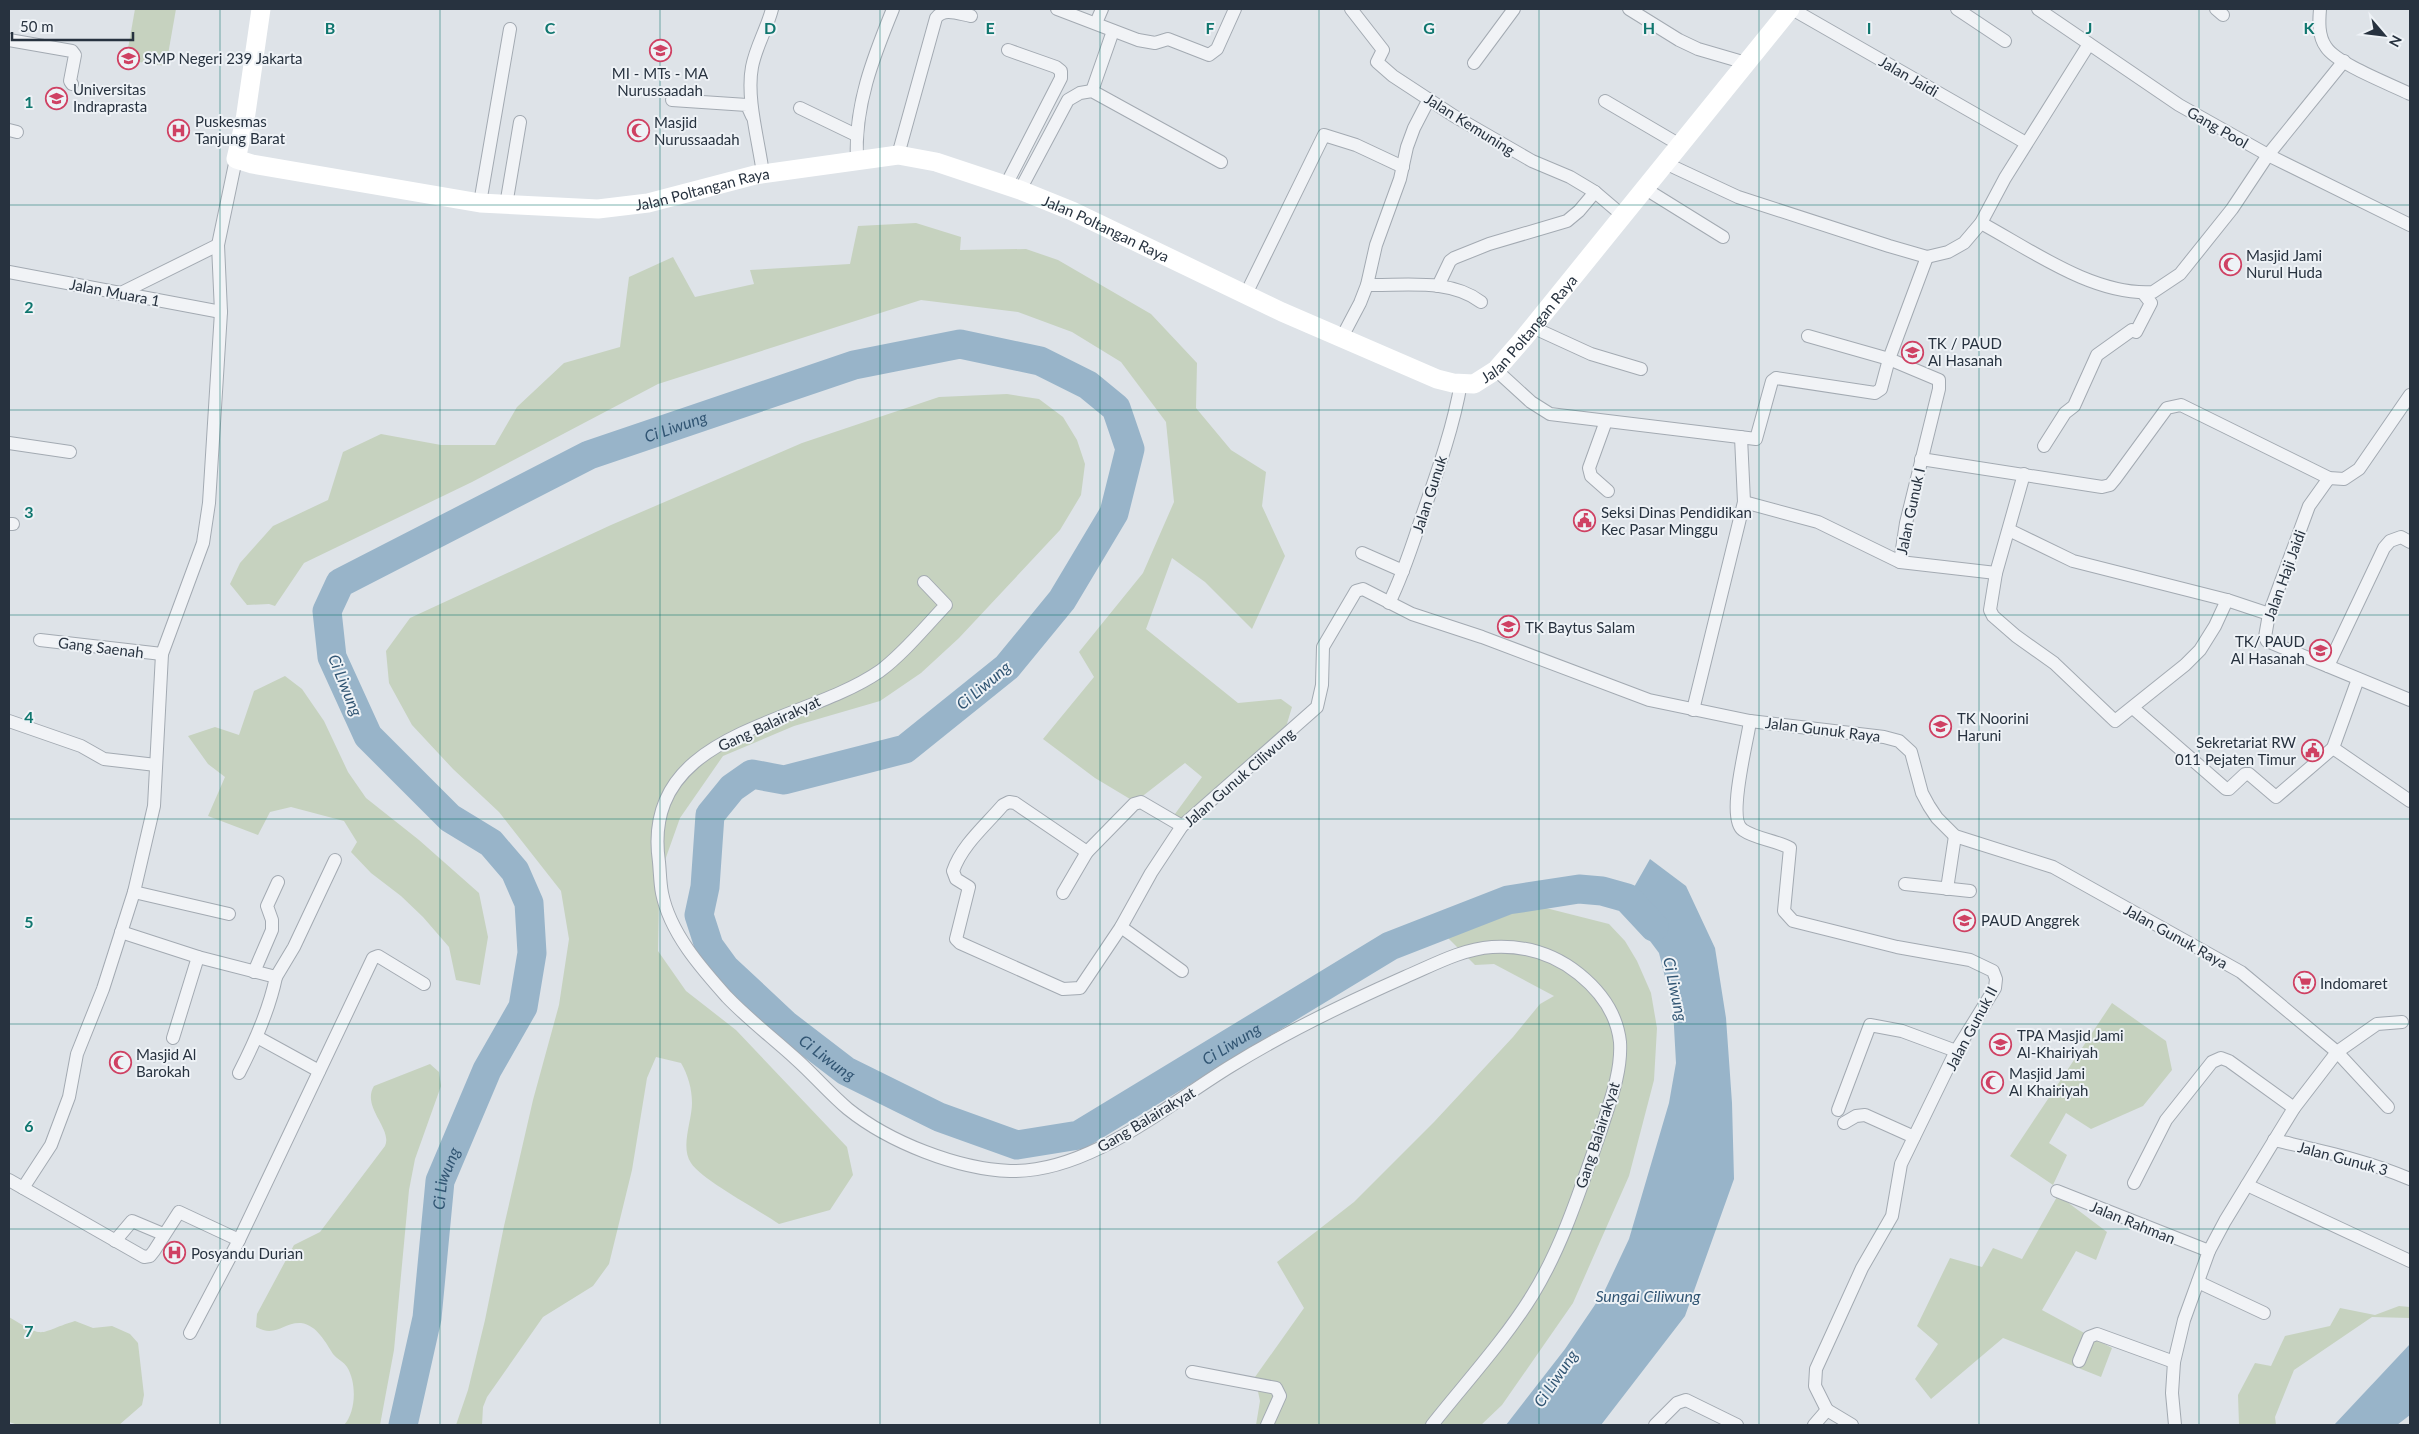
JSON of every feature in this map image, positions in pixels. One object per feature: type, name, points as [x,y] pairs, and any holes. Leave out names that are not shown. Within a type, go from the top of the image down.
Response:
[{"type":"street","points":[[22,1188],[51,1145],[69,1097],[77,1054],[103,989],[134,892],[154,806],[162,654],[203,543],[212,465],[221,312],[218,246],[245,120],[261,9]]},
{"type":"street","points":[[759,174],[752,97],[752,68],[760,38],[772,9]]},
{"type":"street","points":[[857,160],[856,135],[866,80],[894,9]]},
{"type":"street","points":[[1057,9],[1138,40],[1155,42],[1168,39],[1209,55],[1217,48],[1235,9]]},
{"type":"street","points":[[1096,23],[1102,9]]},
{"type":"street","name":"Jalan Kemuning","points":[[1351,9],[1383,50],[1377,60],[1378,64],[1393,76],[1454,116],[1532,161],[1570,177],[1595,192],[1622,216]]},
{"type":"street","points":[[1474,63],[1514,9]]},
{"type":"street","points":[[1629,9],[1679,40],[1698,49],[1746,63]]},
{"type":"street","name":"Jalan Poltangan Raya","points":[[236,159],[252,164],[480,203],[598,209],[628,206],[759,174],[898,155],[936,162],[1013,188],[1072,211],[1341,339],[1437,379],[1474,384],[1496,370],[1791,9]]},
{"type":"street","name":"Jalan Jaidi","points":[[1791,9],[2026,143]]},
{"type":"street","points":[[1957,9],[2005,41]]},
{"type":"street","name":"Gang Pool","points":[[2038,9],[2179,105],[2268,156],[2410,225]]},
{"type":"street","points":[[2320,9],[2319,21],[2325,46],[2331,54],[2410,94]]},
{"type":"street","points":[[898,155],[936,18],[940,12],[945,11],[971,16]]},
{"type":"street","points":[[480,203],[510,29]]},
{"type":"street","points":[[1092,91],[1113,31]]},
{"type":"street","points":[[9,40],[72,51],[75,55],[70,81],[72,84]]},
{"type":"street","points":[[1665,163],[1738,197],[1927,256],[1948,252],[1957,248],[1981,223],[2026,143],[2089,44]]},
{"type":"street","points":[[1008,50],[1056,67],[1061,71],[1061,78],[1013,188]]},
{"type":"street","points":[[1981,223],[2085,280],[2105,287],[2143,293],[2153,292],[2180,274],[2232,209],[2268,156],[2344,61]]},
{"type":"street","points":[[1013,188],[1068,100],[1080,93],[1092,91],[1221,162]]},
{"type":"street","points":[[1341,339],[1360,304],[1367,285],[1376,245],[1403,167],[1414,128],[1429,99]]},
{"type":"street","points":[[672,100],[747,105],[752,113],[759,174]]},
{"type":"street","points":[[1605,101],[1680,144]]},
{"type":"street","points":[[800,108],[856,135]]},
{"type":"street","points":[[506,205],[520,122]]},
{"type":"street","points":[[1246,294],[1324,135],[1346,141],[1403,167]]},
{"type":"street","points":[[1644,188],[1723,237]]},
{"type":"street","points":[[1438,286],[1450,261],[1454,258],[1489,244],[1567,221],[1579,211],[1595,192]]},
{"type":"street","points":[[119,294],[218,246]]},
{"type":"street","points":[[1496,370],[1541,410],[1550,414],[1757,438],[1772,381],[1776,378],[1875,393],[1883,386],[1889,359],[1927,256]]},
{"type":"street","name":"Jalan Muara 1","points":[[9,272],[221,312]]},
{"type":"street","points":[[1367,285],[1438,286],[1468,292],[1481,302]]},
{"type":"street","points":[[2044,446],[2065,412],[2074,406],[2098,355],[2132,330],[2136,332],[2151,303],[2143,293]]},
{"type":"street","points":[[1532,327],[1591,354],[1641,370]]},
{"type":"street","points":[[1808,336],[1889,359]]},
{"type":"street","name":"Jalan Gunuk I","points":[[1744,502],[1818,522],[1900,562],[1906,523],[1939,389],[1939,380],[1889,359]]},
{"type":"street","name":"Jalan Gunuk","points":[[1389,603],[1403,571],[1434,483],[1457,406],[1461,383]]},
{"type":"street","points":[[1921,459],[2102,487],[2110,485],[2167,408],[2181,404],[2329,478],[2344,479],[2359,469],[2410,395]]},
{"type":"street","points":[[1606,421],[1589,468],[1591,476],[1608,490]]},
{"type":"street","points":[[1693,710],[1744,502],[1741,437]]},
{"type":"street","points":[[9,443],[70,452]]},
{"type":"street","points":[[2024,474],[1996,573],[1990,610],[2001,624],[2054,663],[2110,718],[2119,720],[2200,650],[2215,626],[2227,600]]},
{"type":"street","name":"Jalan Haji Jaidi","points":[[2329,478],[2309,506],[2269,614],[2264,631],[2267,641],[2410,700]]},
{"type":"street","points":[[2009,530],[2073,561],[2227,600],[2269,614]]},
{"type":"street","points":[[2328,666],[2384,548],[2390,541],[2401,537],[2410,542]]},
{"type":"street","points":[[1362,553],[1403,571]]},
{"type":"street","points":[[1900,562],[1996,573]]},
{"type":"street","name":"Gang Balairakyat","points":[[924,582],[946,605],[883,668],[855,684],[726,740],[689,764],[681,774],[669,793],[663,809],[657,828],[656,848],[662,892],[680,935],[703,970],[734,1005],[796,1059],[848,1109],[900,1139],[941,1157],[984,1168],[1014,1171],[1054,1164],[1100,1148],[1232,1065],[1308,1023],[1453,956],[1493,947],[1523,948],[1541,952],[1566,964],[1600,993],[1617,1029],[1620,1053],[1613,1093],[1563,1235],[1536,1290],[1516,1320],[1432,1425]]},
{"type":"street","name":"Jalan Gunuk Ciliwung","points":[[1087,852],[1015,803],[1009,802],[1003,805],[968,844],[956,860],[952,871],[954,877],[969,887],[956,939],[960,943],[1063,989],[1072,990],[1080,988],[1121,927],[1151,873],[1182,826],[1318,708],[1322,685],[1323,647],[1356,591],[1363,589],[1389,603]]},
{"type":"street","name":"Jalan Gunuk Raya","points":[[1389,603],[1412,614],[1482,637],[1612,688],[1649,700],[1750,721],[1889,737],[1899,741],[1911,752],[1922,793],[1929,806],[1937,818],[1955,836],[1992,849],[2021,855],[2053,867],[2241,972],[2337,1052],[2388,1107]]},
{"type":"street","name":"Gang Saenah","points":[[40,640],[162,654]]},
{"type":"street","points":[[2133,708],[2223,788],[2230,789],[2245,774],[2250,774],[2276,797],[2333,748],[2358,679]]},
{"type":"street","name":"Jalan Gunuk II","points":[[1750,721],[1735,804],[1736,819],[1742,830],[1790,848],[1784,911],[1786,915],[1793,921],[1897,947],[1970,960],[1995,974],[1995,988],[1956,1051],[1901,1164],[1892,1216],[1844,1304],[1816,1369],[1816,1386],[1827,1410]]},
{"type":"street","points":[[9,722],[81,746],[104,759],[156,765]]},
{"type":"street","points":[[2333,748],[2410,801]]},
{"type":"street","points":[[1063,893],[1087,852],[1110,826],[1137,803],[1141,802],[1182,826]]},
{"type":"street","points":[[1947,889],[1955,836]]},
{"type":"street","points":[[239,1073],[257,1037],[270,1002],[276,976],[294,947],[335,860]]},
{"type":"street","points":[[254,972],[272,930],[272,920],[267,906],[278,882]]},
{"type":"street","points":[[1905,884],[1970,891]]},
{"type":"street","points":[[134,892],[228,914]]},
{"type":"street","points":[[1121,927],[1182,971]]},
{"type":"street","points":[[121,932],[198,958],[276,976]]},
{"type":"street","points":[[190,1332],[239,1240],[376,955],[424,984]]},
{"type":"street","points":[[172,1038],[198,958]]},
{"type":"street","points":[[2175,1425],[2172,1393],[2174,1362],[2184,1320],[2209,1251],[2294,1108],[2337,1052],[2377,1024],[2402,1022]]},
{"type":"street","points":[[1838,1110],[1870,1025],[1902,1031],[1956,1051]]},
{"type":"street","points":[[257,1037],[319,1072]]},
{"type":"street","points":[[2134,1183],[2166,1120],[2212,1062],[2221,1058],[2229,1061],[2294,1108]]},
{"type":"street","points":[[1844,1123],[1856,1116],[1865,1115],[1914,1137]]},
{"type":"street","name":"Jalan Gunuk 3","points":[[2274,1140],[2351,1158],[2384,1168],[2410,1179]]},
{"type":"street","points":[[9,1180],[144,1257],[150,1256],[154,1251],[163,1234],[179,1212],[239,1240]]},
{"type":"street","points":[[2247,1185],[2410,1261]]},
{"type":"street","name":"Jalan Rahman","points":[[2057,1191],[2209,1251]]},
{"type":"street","points":[[115,1241],[132,1221],[163,1234]]},
{"type":"street","points":[[2198,1282],[2264,1313]]},
{"type":"street","points":[[2079,1361],[2089,1337],[2097,1334],[2174,1362]]},
{"type":"street","points":[[1192,1372],[1276,1388],[1280,1396],[1267,1425]]},
{"type":"street","points":[[1654,1425],[1677,1403],[1686,1400],[1737,1425]]},
{"type":"street","points":[[1814,1425],[1827,1410],[1852,1425]]},
{"type":"green space","points":[[135,9],[176,9],[166,66],[126,60]]},
{"type":"green space","points":[[916,223],[961,237],[960,250],[1026,249],[1058,260],[1151,314],[1197,363],[1196,408],[1231,450],[1266,472],[1262,506],[1285,556],[1252,629],[1205,582],[1172,558],[1146,629],[1238,703],[1281,699],[1292,707],[1286,727],[1183,823],[1172,818],[1202,777],[1185,763],[1135,802],[1095,778],[1043,739],[1094,677],[1079,652],[1143,573],[1174,502],[1166,422],[1121,362],[1072,332],[1018,312],[921,300],[658,384],[472,482],[304,563],[275,606],[269,604],[247,605],[230,584],[240,563],[273,526],[328,500],[343,452],[381,434],[441,445],[495,445],[517,407],[564,363],[620,347],[629,277],[673,257],[695,297],[754,284],[750,270],[850,264],[858,226]]},
{"type":"green space","points":[[1007,394],[1039,399],[1063,417],[1077,440],[1085,464],[1081,495],[1060,530],[959,638],[921,673],[880,701],[794,726],[723,756],[680,818],[664,863],[659,901],[658,951],[686,991],[736,1030],[847,1147],[853,1175],[830,1210],[779,1224],[718,1186],[691,1163],[688,1157],[686,1142],[692,1110],[688,1077],[681,1063],[656,1057],[647,1078],[632,1170],[609,1264],[593,1286],[543,1317],[487,1397],[483,1407],[482,1425],[456,1425],[468,1390],[533,1100],[559,1005],[569,939],[561,891],[499,812],[453,769],[412,725],[389,683],[386,651],[410,618],[611,525],[802,443],[939,397]]},
{"type":"green space","points":[[285,676],[302,689],[324,721],[348,772],[366,798],[419,840],[479,893],[488,937],[480,985],[456,980],[449,947],[423,917],[401,896],[371,873],[351,852],[357,842],[344,821],[291,807],[270,812],[258,835],[208,816],[225,777],[208,764],[188,736],[215,727],[239,735],[254,691]]},
{"type":"green space","points":[[1534,905],[1609,924],[1625,941],[1637,961],[1651,993],[1657,1028],[1654,1080],[1629,1176],[1573,1303],[1502,1405],[1481,1425],[1256,1425],[1260,1401],[1255,1377],[1304,1308],[1277,1262],[1354,1202],[1434,1122],[1513,1037],[1540,1004],[1554,996],[1494,964],[1475,965],[1448,938]]},
{"type":"green space","points":[[2112,1003],[2166,1041],[2172,1070],[2143,1106],[2091,1129],[2066,1113],[2049,1143],[2067,1155],[2053,1185],[2010,1156]]},
{"type":"green space","points":[[430,1064],[439,1072],[441,1086],[415,1159],[409,1190],[394,1350],[380,1425],[344,1425],[351,1413],[354,1397],[352,1381],[346,1365],[333,1354],[320,1335],[307,1324],[295,1323],[274,1330],[263,1330],[256,1327],[257,1314],[294,1245],[320,1232],[385,1146],[385,1132],[371,1102],[374,1086]]},
{"type":"green space","points":[[2058,1195],[2107,1232],[2096,1260],[2076,1251],[2042,1310],[2112,1348],[2101,1377],[2003,1338],[1931,1399],[1915,1379],[1938,1344],[1917,1326],[1950,1258],[1982,1267],[1993,1248],[2022,1259]]},
{"type":"green space","points":[[2399,1306],[2410,1307],[2410,1318],[2372,1317],[2294,1370],[2275,1417],[2276,1425],[2239,1425],[2238,1395],[2255,1363],[2271,1366],[2285,1336],[2330,1326],[2340,1308],[2375,1315]]},
{"type":"green space","points":[[9,1317],[36,1332],[47,1331],[75,1321],[93,1328],[112,1326],[130,1334],[138,1343],[144,1395],[142,1405],[119,1425],[18,1425],[9,1422]]},
{"type":"water","name":"Sungai Ciliwung","points":[[1650,859],[1686,886],[1715,948],[1726,1018],[1732,1103],[1734,1179],[1685,1316],[1601,1425],[1506,1425],[1565,1349],[1605,1290],[1629,1239],[1669,1103],[1676,1063],[1673,1009],[1659,953],[1641,929],[1621,910]]},
{"type":"water","points":[[2410,1344],[2410,1415],[2397,1425],[2334,1425]]},
{"type":"waterway","name":"Ci Liwung","points":[[403,1425],[427,1318],[440,1181],[487,1070],[523,1007],[532,953],[529,903],[515,871],[491,843],[450,818],[368,736],[332,657],[327,611],[340,583],[589,455],[854,365],[960,344],[1040,361],[1088,385],[1116,408],[1130,449],[1114,513],[1062,600],[1007,667],[905,749],[784,780],[752,774],[732,788],[710,815],[705,887],[699,915],[709,946],[725,968],[786,1025],[846,1071],[939,1117],[1017,1145],[1079,1135],[1390,946],[1508,900],[1579,889],[1602,891],[1627,898],[1654,927]]},
{"type":"place","name":"MI - MTs - MA Nurussaadah","points":[[660,50]]},
{"type":"place","name":"SMP Negeri 239 Jakarta","points":[[128,58]]},
{"type":"place","name":"Universitas Indraprasta","points":[[57,98]]},
{"type":"place","name":"Puskesmas Tanjung Barat","points":[[179,130]]},
{"type":"place","name":"Masjid Nurussaadah","points":[[638,131]]},
{"type":"place","name":"Masjid Jami Nurul Huda","points":[[2230,264]]},
{"type":"place","name":"TK / PAUD Al Hasanah","points":[[1912,352]]},
{"type":"place","name":"Seksi Dinas Pendidikan Kec Pasar Minggu","points":[[1585,521]]},
{"type":"place","name":"TK Baytus Salam","points":[[1509,627]]},
{"type":"place","name":"TK/ PAUD Al Hasanah","points":[[2321,650]]},
{"type":"place","name":"TK Noorini Haruni","points":[[1941,727]]},
{"type":"place","name":"Sekretariat RW 011 Pejaten Timur","points":[[2312,751]]},
{"type":"place","name":"PAUD Anggrek","points":[[1965,920]]},
{"type":"place","name":"Indomaret","points":[[2304,983]]},
{"type":"place","name":"TPA Masjid Jami Al-Khairiyah","points":[[2001,1044]]},
{"type":"place","name":"Masjid Al Barokah","points":[[120,1063]]},
{"type":"place","name":"Masjid Jami Al Khairiyah","points":[[1993,1082]]},
{"type":"place","name":"Posyandu Durian","points":[[175,1253]]}]
